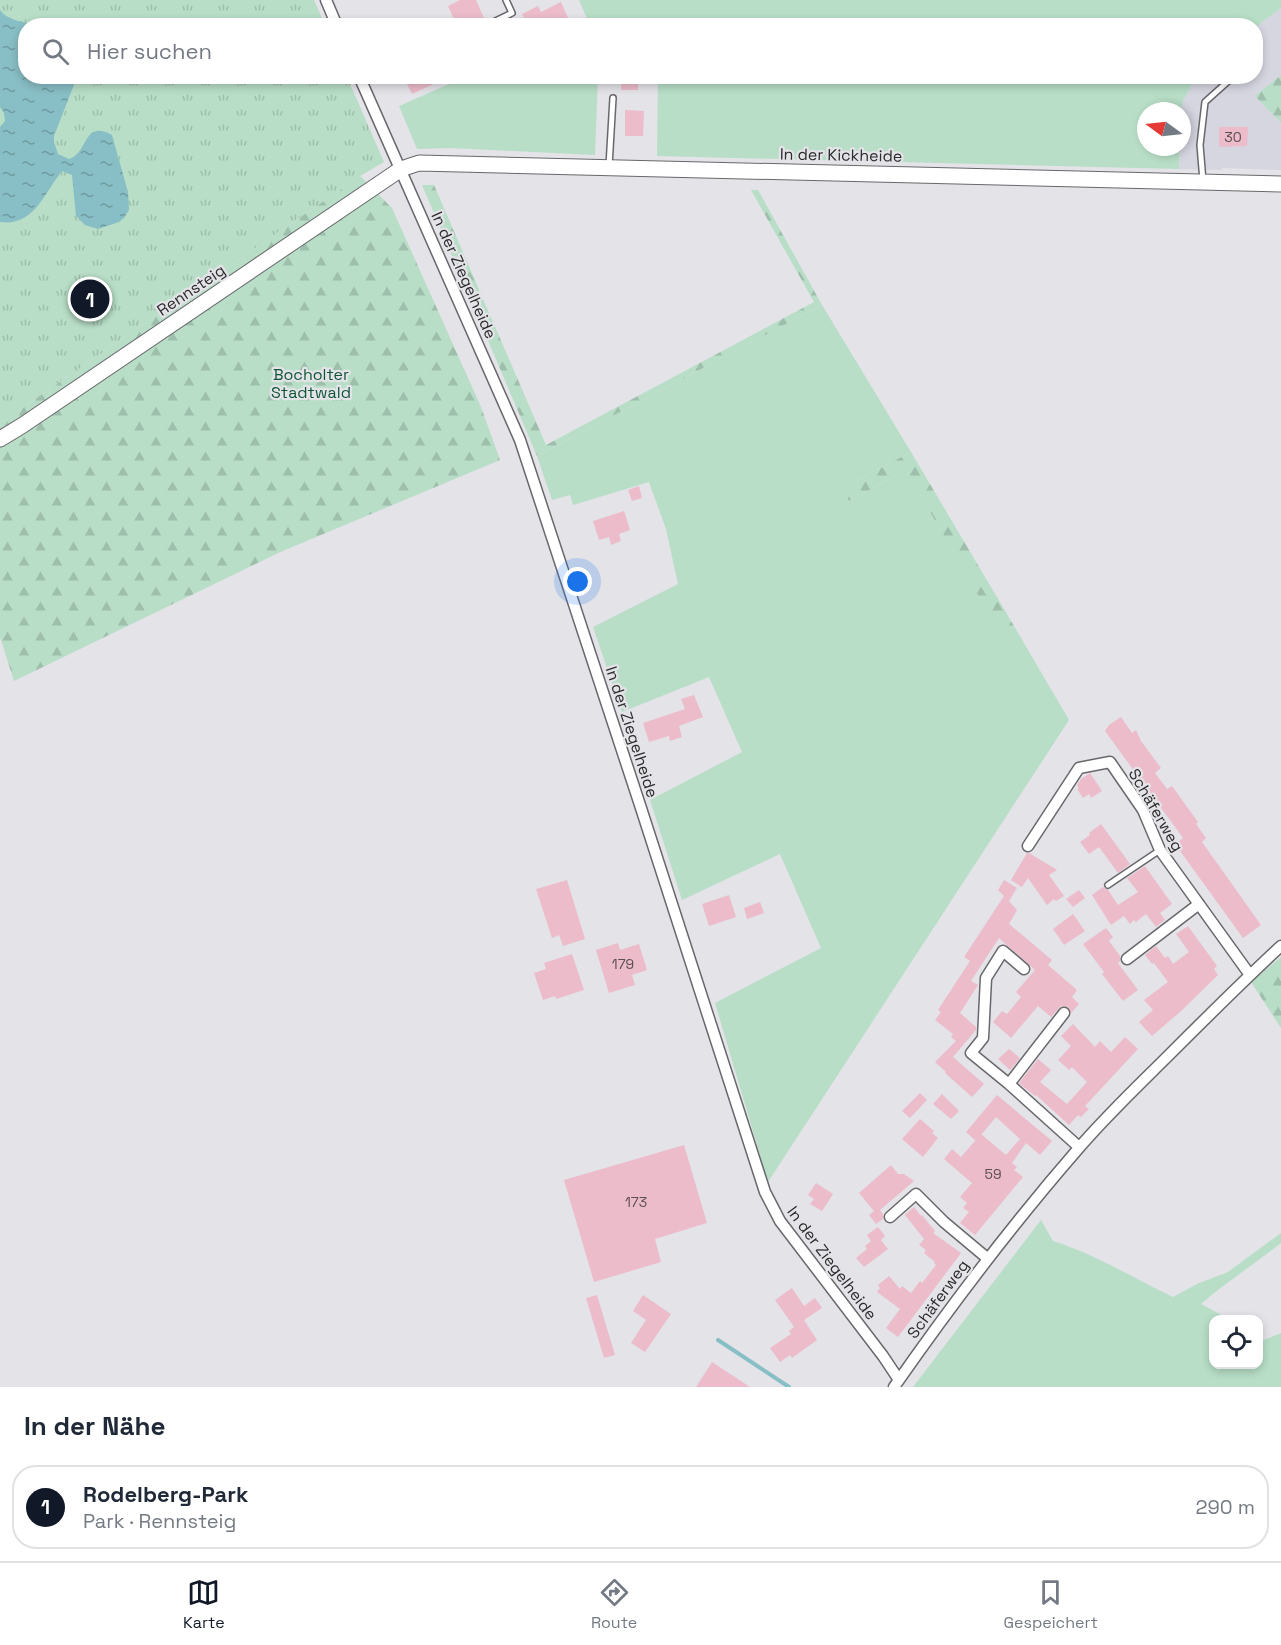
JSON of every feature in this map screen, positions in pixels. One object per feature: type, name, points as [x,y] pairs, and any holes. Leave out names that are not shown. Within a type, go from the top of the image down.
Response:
[{"type":"street","points":[[326,0],[334,18]]},
{"type":"street","name":"In der Ziegelheide","points":[[366,84],[401,169],[520,440],[765,1191],[780,1221],[876,1347],[897,1384],[914,1357]]},
{"type":"street","name":"In der Kickheide","points":[[401,169],[419,163],[1281,184]]},
{"type":"street","name":"Rennsteig","points":[[0,439],[401,169]]},
{"type":"street","name":"Schäferweg","points":[[1028,846],[1079,768],[1110,762],[1143,810],[1160,850],[1250,975]]},
{"type":"street","points":[[1127,958],[1199,904]]},
{"type":"street","name":"Schäferweg","points":[[914,1357],[987,1258],[1079,1148],[1126,1098],[1281,946]]},
{"type":"street","points":[[1024,969],[1003,951],[990,971],[986,978],[983,1038],[971,1053],[1079,1148]]},
{"type":"street","points":[[1008,1084],[1064,1013]]},
{"type":"street","name":"Schäferweg","points":[[890,1217],[916,1194],[944,1222],[987,1258]]},
{"type":"lane","points":[[502,18],[512,13],[506,0]]},
{"type":"lane","points":[[1203,182],[1200,145],[1204,102],[1225,84]]},
{"type":"lane","points":[[609,167],[613,98]]},
{"type":"lane","points":[[1108,885],[1160,850]]},
{"type":"shaded area","points":[[1281,8],[1281,75],[1256,96],[1281,123],[1281,170],[1179,169],[1180,156],[1191,156],[1191,102],[1183,102],[1192,84],[1263,84],[1263,22]]},
{"type":"green space","points":[[0,0],[314,0],[322,18],[18,18],[18,84],[350,84],[384,162],[360,176],[0,423]]},
{"type":"green space","points":[[579,0],[1281,0],[1281,8],[1263,22],[1263,18],[587,18]]},
{"type":"green space","points":[[1281,75],[1281,123],[1255,96]]},
{"type":"green space","points":[[449,84],[598,84],[595,155],[450,148],[417,149],[399,106]]},
{"type":"green space","points":[[658,84],[1192,84],[1183,102],[1137,102],[1137,156],[1180,156],[1179,169],[657,156]]},
{"type":"green space","name":"Bocholter Stadtwald","points":[[360,176],[392,208],[481,407],[500,460],[278,553],[14,681],[0,637],[0,423]]},
{"type":"green space","points":[[422,185],[434,185],[546,445],[814,302],[751,190],[758,190],[822,305],[537,456]]},
{"type":"green space","points":[[822,305],[911,452],[841,489],[849,501],[906,470],[1000,632],[1014,626],[1069,720],[768,1182],[715,1003],[821,948],[780,854],[682,900],[650,800],[742,752],[709,677],[622,712],[593,627],[678,584],[666,529],[649,482],[573,505],[570,495],[552,500],[537,456]]},
{"type":"green space","points":[[911,452],[1014,626],[1000,633],[906,470],[849,501],[841,489]]},
{"type":"green space","points":[[1281,957],[1281,1028],[1251,982]]},
{"type":"green space","points":[[1041,1220],[1053,1241],[1099,1259],[1173,1297],[1197,1284],[1228,1272],[1281,1233],[1281,1243],[1201,1304],[1222,1315],[1209,1315],[1209,1369],[1263,1369],[1263,1340],[1281,1333],[1281,1387],[913,1387]]},
{"type":"water","points":[[0,10],[18,21],[18,84],[74,84],[54,136],[58,154],[69,159],[75,156],[91,134],[96,131],[112,135],[128,192],[129,210],[124,218],[98,229],[85,225],[76,216],[72,175],[62,171],[30,214],[12,222],[0,222],[0,127],[5,121],[0,107]]},
{"type":"building","points":[[460,0],[476,0],[484,18],[453,18],[448,6]]},
{"type":"building","points":[[561,2],[568,18],[524,18],[522,14],[538,6],[541,12]]},
{"type":"building","points":[[407,84],[434,84],[412,94]]},
{"type":"building","points":[[621,84],[638,84],[638,90],[621,90]]},
{"type":"building","points":[[625,110],[644,111],[643,136],[625,136]]},
{"type":"building","points":[[1219,127],[1248,127],[1247,146],[1219,147]]},
{"type":"building","points":[[639,486],[642,498],[632,501],[628,490]]},
{"type":"building","points":[[624,511],[630,530],[619,534],[621,541],[611,545],[609,537],[599,540],[593,521]]},
{"type":"building","points":[[694,695],[703,717],[679,726],[682,737],[670,741],[669,736],[649,742],[643,723],[685,709],[681,699]]},
{"type":"building","points":[[1121,717],[1132,733],[1136,730],[1141,741],[1161,768],[1155,773],[1167,789],[1172,786],[1198,822],[1196,824],[1206,838],[1202,842],[1261,925],[1243,938],[1175,844],[1183,838],[1105,731],[1109,725]]},
{"type":"building","points":[[1090,773],[1102,791],[1091,798],[1089,794],[1083,798],[1077,785]]},
{"type":"building","points":[[1101,824],[1130,864],[1118,873],[1099,847],[1089,854],[1080,842]]},
{"type":"building","points":[[1027,853],[1057,870],[1049,875],[1064,896],[1056,901],[1054,899],[1047,905],[1028,878],[1022,887],[1011,880]]},
{"type":"building","points":[[1145,866],[1172,904],[1160,913],[1165,920],[1156,927],[1146,914],[1130,924],[1124,916],[1111,925],[1092,895],[1103,887],[1108,890],[1118,905],[1138,892],[1127,878]]},
{"type":"building","points":[[567,880],[585,939],[563,946],[559,935],[552,938],[536,889]]},
{"type":"building","points":[[1004,880],[1017,888],[1009,901],[1017,910],[1009,924],[1052,960],[1048,965],[1077,990],[1072,997],[1079,1004],[1071,1013],[1068,1007],[1061,1006],[1051,1017],[1038,1006],[1011,1038],[993,1022],[1002,1011],[1007,1014],[1021,997],[1016,992],[1035,970],[999,938],[971,981],[978,985],[960,1013],[976,1027],[976,1030],[953,1057],[984,1084],[972,1097],[935,1062],[956,1041],[951,1037],[953,1034],[935,1020],[941,1012],[938,1010],[970,961],[964,957],[1004,896],[998,890]]},
{"type":"building","points":[[1079,890],[1085,898],[1073,907],[1066,899]]},
{"type":"building","points":[[729,895],[736,917],[709,926],[702,904]]},
{"type":"building","points":[[760,902],[764,913],[747,919],[744,908]]},
{"type":"building","points":[[1073,914],[1085,931],[1064,945],[1053,929]]},
{"type":"building","points":[[1188,926],[1217,966],[1214,969],[1218,975],[1152,1036],[1139,1022],[1153,1010],[1144,1000],[1168,982],[1145,955],[1156,946],[1165,958],[1168,956],[1173,964],[1189,952],[1176,934]]},
{"type":"building","points":[[1106,928],[1113,937],[1109,941],[1120,956],[1118,963],[1138,990],[1123,1001],[1083,944]]},
{"type":"building","points":[[618,943],[620,950],[639,944],[647,970],[632,975],[635,985],[609,993],[596,950]]},
{"type":"building","points":[[572,954],[584,990],[556,999],[555,996],[543,1000],[534,973],[546,969],[544,963]]},
{"type":"building","points":[[1073,1024],[1095,1047],[1100,1041],[1111,1052],[1125,1037],[1138,1049],[1085,1106],[1089,1109],[1081,1117],[1078,1115],[1069,1125],[1019,1083],[1038,1059],[1051,1070],[1040,1082],[1067,1104],[1087,1082],[1072,1067],[1069,1070],[1058,1060],[1071,1046],[1061,1036]]},
{"type":"building","points":[[1009,1049],[1020,1058],[1010,1070],[998,1059]]},
{"type":"building","points":[[920,1093],[927,1100],[910,1118],[902,1111]]},
{"type":"building","points":[[942,1094],[959,1111],[951,1119],[933,1104]]},
{"type":"building","points":[[997,1095],[1052,1141],[1040,1155],[1026,1143],[1012,1163],[1017,1167],[1014,1170],[1023,1177],[975,1235],[960,1223],[969,1212],[963,1208],[967,1203],[960,1197],[972,1183],[944,1159],[952,1149],[961,1157],[975,1140],[966,1132]],"holes":[[[996,1117],[1020,1139],[1006,1155],[981,1134]]]},
{"type":"building","points":[[920,1119],[934,1131],[932,1133],[938,1138],[923,1157],[902,1139]]},
{"type":"building","points":[[684,1145],[707,1223],[655,1239],[661,1262],[594,1282],[564,1180]]},
{"type":"building","points":[[891,1165],[898,1174],[904,1174],[914,1181],[880,1210],[883,1219],[876,1224],[869,1215],[874,1211],[859,1193]]},
{"type":"building","points":[[816,1183],[833,1194],[822,1211],[810,1204],[814,1199],[808,1195]]},
{"type":"building","points":[[914,1207],[935,1231],[933,1233],[961,1253],[898,1337],[886,1328],[900,1309],[877,1292],[880,1288],[878,1285],[889,1276],[900,1289],[902,1286],[911,1293],[936,1265],[924,1253],[926,1250],[919,1245],[924,1239],[905,1215]]},
{"type":"building","points":[[878,1227],[885,1236],[881,1240],[888,1249],[864,1267],[856,1258],[867,1249],[865,1246],[871,1241],[867,1235]]},
{"type":"building","points":[[792,1288],[804,1306],[815,1298],[822,1308],[804,1320],[817,1340],[792,1358],[790,1355],[780,1362],[770,1348],[791,1334],[789,1331],[794,1327],[775,1300]]},
{"type":"building","points":[[597,1295],[615,1355],[604,1358],[586,1298]]},
{"type":"building","points":[[643,1295],[671,1314],[645,1352],[631,1343],[646,1320],[633,1311]]},
{"type":"building","points":[[712,1362],[750,1387],[696,1387]]},
{"type":"waterway","points":[[718,1340],[789,1387]]},
{"type":"place","name":"Rodelberg-Park","points":[[90,299]]}]
